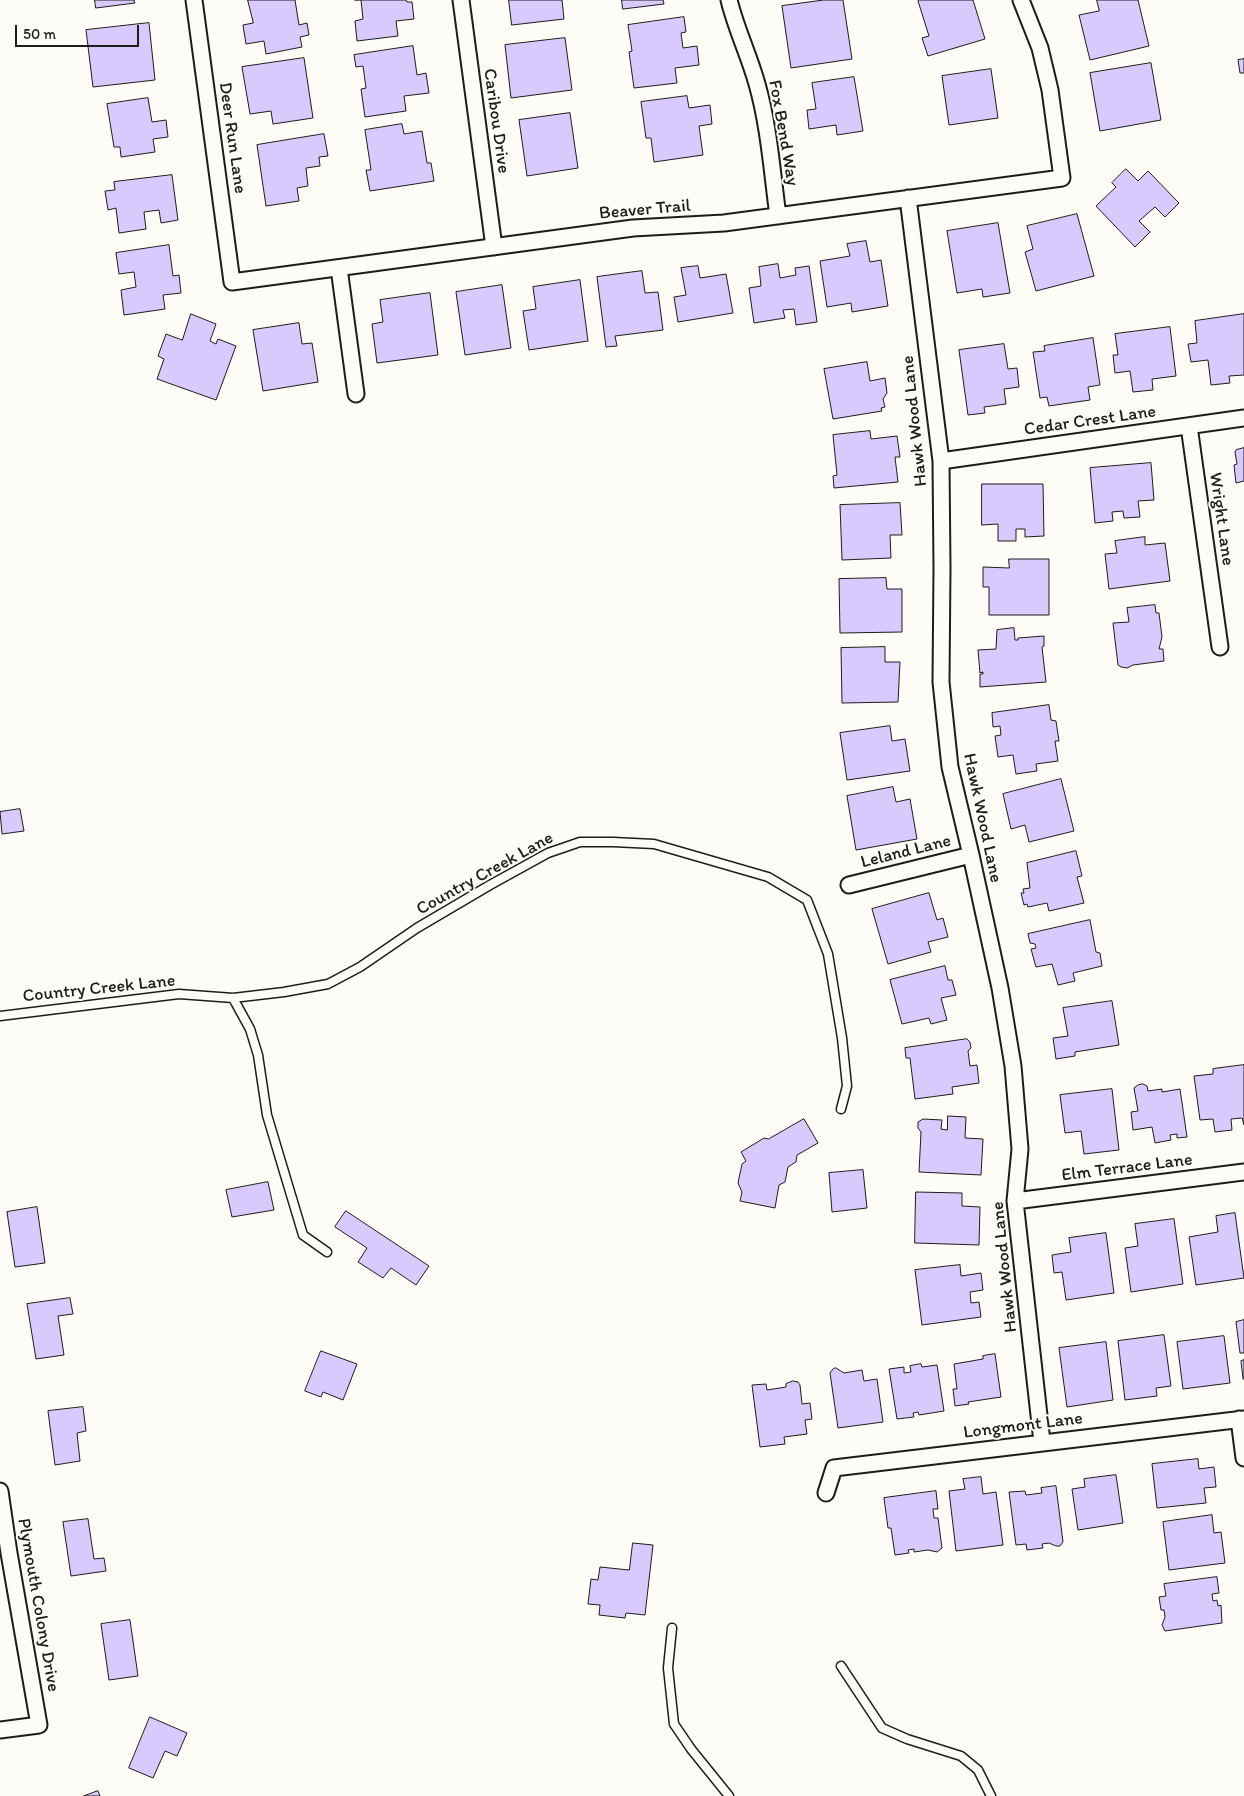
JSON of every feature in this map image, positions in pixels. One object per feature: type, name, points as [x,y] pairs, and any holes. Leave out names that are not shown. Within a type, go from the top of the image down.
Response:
[{"type":"street","name":"Deer Run Lane","points":[[194,0],[232,282]]},
{"type":"street","name":"Caribou Drive","points":[[460,0],[494,247]]},
{"type":"street","name":"Fox Bend Way","points":[[729,0],[736,27],[757,84],[778,216]]},
{"type":"street","name":"Beaver Trail","points":[[232,282],[633,228],[724,223],[1062,178],[1050,90],[1040,48],[1021,0]]},
{"type":"street","name":"Hawk Wood Lane","points":[[908,198],[941,461],[941,682],[950,767],[972,855],[1000,988],[1013,1066],[1020,1149],[1015,1201],[1042,1442]]},
{"type":"street","points":[[339,268],[356,394]]},
{"type":"street","name":"Cedar Crest Lane","points":[[941,461],[1244,418]]},
{"type":"street","name":"Wright Lane","points":[[1189,426],[1220,647]]},
{"type":"street","name":"Leland Lane","points":[[849,886],[972,855]]},
{"type":"street","name":"Elm Terrace Lane","points":[[1015,1201],[1244,1172]]},
{"type":"street","points":[[1242,1419],[1244,1458]]},
{"type":"street","name":"Longmont Lane","points":[[826,1493],[834,1468],[1242,1419]]},
{"type":"street","name":"Plymouth Colony Drive","points":[[0,1491],[39,1725],[0,1730]]},
{"type":"lane","name":"Country Creek Lane","points":[[0,1016],[179,994],[233,998],[328,984],[360,967],[417,928],[474,894],[548,853],[580,842],[654,844],[768,878],[808,900],[828,954],[839,1020],[847,1086],[841,1109]]},
{"type":"lane","points":[[233,998],[253,1037],[258,1055],[267,1115],[303,1235],[327,1252]]},
{"type":"lane","points":[[672,1628],[668,1668],[674,1724],[690,1749],[729,1796]]},
{"type":"lane","points":[[841,1666],[882,1728],[907,1739],[961,1756],[978,1770],[991,1796]]},
{"type":"building","points":[[95,0],[134,0],[135,3],[96,8]]},
{"type":"building","points":[[248,0],[295,0],[299,25],[307,23],[309,35],[300,37],[302,47],[266,54],[264,41],[246,44],[243,25],[253,23]]},
{"type":"building","points":[[361,0],[406,0],[407,2],[412,2],[414,19],[396,21],[398,36],[357,41],[355,21],[363,19]]},
{"type":"building","points":[[509,0],[562,0],[564,19],[512,25]]},
{"type":"building","points":[[622,0],[663,0],[664,4],[623,9]]},
{"type":"building","points":[[824,0],[843,0],[852,59],[791,68],[782,6]]},
{"type":"building","points":[[973,0],[985,39],[928,56],[922,38],[929,36],[918,1]]},
{"type":"building","points":[[1097,0],[1138,0],[1149,46],[1090,60],[1079,15],[1099,11]]},
{"type":"building","points":[[684,17],[686,32],[681,33],[683,48],[697,46],[699,65],[675,68],[677,83],[634,88],[629,52],[632,51],[628,25]]},
{"type":"building","points":[[149,23],[155,80],[93,87],[86,30]]},
{"type":"building","points":[[565,38],[572,90],[511,98],[505,45]]},
{"type":"building","points":[[413,46],[417,75],[426,73],[429,93],[404,96],[406,111],[365,117],[361,89],[366,88],[363,66],[356,67],[354,55]]},
{"type":"building","points":[[304,58],[313,118],[273,124],[271,111],[250,114],[242,67]]},
{"type":"building","points":[[1244,59],[1244,73],[1240,73],[1238,60]]},
{"type":"building","points":[[1151,63],[1161,120],[1100,131],[1090,73]]},
{"type":"building","points":[[991,69],[998,118],[949,125],[942,76]]},
{"type":"building","points":[[854,77],[863,131],[837,135],[836,125],[809,129],[807,110],[816,109],[812,83]]},
{"type":"building","points":[[687,96],[689,108],[710,105],[712,124],[699,126],[703,155],[654,162],[651,138],[646,138],[641,102]]},
{"type":"building","points":[[148,98],[152,122],[166,120],[168,137],[153,139],[155,152],[121,157],[120,147],[114,147],[107,104]]},
{"type":"building","points":[[570,113],[578,168],[527,176],[519,120]]},
{"type":"building","points":[[402,124],[404,134],[422,131],[427,163],[431,163],[434,181],[370,191],[366,170],[371,170],[365,130]]},
{"type":"building","points":[[324,134],[328,156],[319,157],[320,166],[306,168],[308,186],[297,188],[299,201],[266,206],[257,145]]},
{"type":"building","points":[[1126,169],[1138,181],[1148,171],[1179,203],[1165,217],[1155,207],[1139,221],[1150,232],[1135,247],[1096,206],[1116,187],[1112,183]]},
{"type":"building","points":[[172,175],[178,220],[161,223],[159,210],[144,212],[146,229],[119,233],[116,208],[108,210],[105,191],[115,190],[114,182]]},
{"type":"building","points":[[1077,214],[1094,276],[1036,291],[1025,252],[1033,249],[1027,226]]},
{"type":"building","points":[[998,223],[1010,293],[983,297],[982,289],[957,293],[947,231]]},
{"type":"building","points":[[866,241],[870,262],[881,260],[888,306],[852,312],[851,303],[827,307],[820,261],[850,256],[847,244]]},
{"type":"building","points":[[169,245],[173,276],[179,275],[181,293],[163,295],[165,309],[124,315],[121,290],[136,287],[134,272],[119,274],[116,253]]},
{"type":"building","points":[[778,264],[780,278],[796,275],[795,268],[809,266],[817,322],[796,325],[794,309],[783,310],[785,318],[754,323],[749,288],[761,286],[759,267]]},
{"type":"building","points":[[698,266],[700,278],[726,274],[733,313],[678,322],[674,297],[686,295],[681,268]]},
{"type":"building","points":[[642,271],[645,293],[658,292],[663,330],[615,336],[617,346],[606,347],[597,277]]},
{"type":"building","points":[[580,280],[588,341],[529,350],[523,311],[536,309],[533,287]]},
{"type":"building","points":[[502,285],[511,348],[465,355],[456,292]]},
{"type":"building","points":[[430,293],[438,355],[377,363],[372,324],[383,322],[380,300]]},
{"type":"building","points":[[191,314],[216,324],[210,341],[216,344],[218,339],[236,346],[216,400],[157,379],[164,359],[158,356],[166,334],[182,340]]},
{"type":"building","points":[[1244,314],[1244,375],[1229,376],[1230,383],[1211,385],[1208,360],[1191,362],[1188,344],[1197,343],[1195,321]]},
{"type":"building","points":[[299,323],[302,344],[312,343],[318,382],[263,391],[253,330]]},
{"type":"building","points":[[1170,327],[1176,376],[1152,379],[1153,390],[1133,392],[1130,371],[1115,373],[1113,355],[1118,355],[1115,334]]},
{"type":"building","points":[[1093,338],[1100,385],[1088,387],[1090,400],[1049,406],[1047,397],[1040,398],[1033,352],[1045,351],[1044,346]]},
{"type":"building","points":[[1004,344],[1008,369],[1017,368],[1019,387],[1004,389],[1006,404],[984,407],[985,413],[968,415],[959,350]]},
{"type":"building","points":[[867,362],[870,381],[885,378],[887,393],[883,399],[885,407],[881,408],[882,411],[833,419],[824,369]]},
{"type":"building","points":[[870,431],[871,439],[897,436],[900,457],[895,457],[898,482],[834,488],[833,476],[837,475],[833,435]]},
{"type":"building","points":[[1244,448],[1244,481],[1236,483],[1234,465],[1237,464],[1235,452]]},
{"type":"building","points":[[1151,463],[1154,500],[1138,501],[1140,517],[1124,518],[1123,511],[1112,512],[1113,521],[1095,523],[1090,468]]},
{"type":"building","points":[[982,484],[1043,484],[1044,536],[1025,537],[1025,529],[1016,529],[1016,541],[998,541],[998,524],[982,525]]},
{"type":"building","points":[[900,503],[902,535],[890,535],[891,558],[842,560],[840,505]]},
{"type":"building","points":[[1145,537],[1145,545],[1165,543],[1170,581],[1109,589],[1105,554],[1117,553],[1115,541]]},
{"type":"building","points":[[1009,559],[1049,559],[1049,615],[989,615],[989,587],[983,587],[983,567],[1009,568]]},
{"type":"building","points":[[886,578],[887,589],[902,589],[902,632],[840,633],[839,579]]},
{"type":"building","points":[[1155,605],[1156,613],[1159,613],[1162,637],[1159,649],[1163,649],[1164,661],[1133,665],[1127,668],[1121,667],[1118,665],[1113,623],[1129,622],[1127,608]]},
{"type":"building","points":[[1014,628],[1015,640],[1018,640],[1018,638],[1044,636],[1044,646],[1042,647],[1046,682],[980,687],[980,674],[983,674],[983,672],[980,673],[978,650],[996,649],[997,630]]},
{"type":"building","points":[[885,647],[885,662],[900,662],[898,702],[842,703],[841,648]]},
{"type":"building","points":[[1049,705],[1051,720],[1056,721],[1059,741],[1055,741],[1058,761],[1036,764],[1037,771],[1016,774],[1013,755],[998,757],[995,736],[1001,735],[1000,726],[993,727],[992,713]]},
{"type":"building","points":[[890,726],[892,741],[905,739],[910,771],[847,780],[840,733]]},
{"type":"building","points":[[1061,779],[1074,831],[1029,842],[1025,825],[1011,829],[1003,794]]},
{"type":"building","points":[[893,787],[896,802],[910,799],[917,839],[856,850],[847,796]]},
{"type":"building","points":[[20,809],[24,831],[2,834],[0,812]]},
{"type":"building","points":[[1076,851],[1082,876],[1077,877],[1084,903],[1049,911],[1047,903],[1028,907],[1027,904],[1024,905],[1021,893],[1024,893],[1023,889],[1030,888],[1027,863]]},
{"type":"building","points":[[929,893],[937,920],[943,918],[948,937],[928,942],[931,952],[888,964],[872,909]]},
{"type":"building","points":[[1090,920],[1096,952],[1100,953],[1102,966],[1073,973],[1075,981],[1058,985],[1052,964],[1036,967],[1031,949],[1036,948],[1035,944],[1030,943],[1028,934]]},
{"type":"building","points":[[945,966],[948,980],[952,980],[956,995],[941,998],[947,1020],[931,1024],[929,1018],[902,1024],[890,980]]},
{"type":"building","points":[[1112,1001],[1119,1045],[1075,1052],[1075,1056],[1056,1059],[1053,1038],[1068,1036],[1063,1008]]},
{"type":"building","points":[[967,1039],[970,1042],[971,1048],[968,1051],[970,1066],[977,1065],[979,1083],[952,1087],[953,1094],[915,1099],[910,1058],[906,1058],[905,1048]]},
{"type":"building","points":[[1244,1065],[1244,1125],[1242,1118],[1231,1119],[1232,1130],[1215,1132],[1213,1119],[1200,1120],[1194,1076],[1213,1074],[1213,1069]]},
{"type":"building","points":[[1143,1084],[1147,1086],[1148,1091],[1162,1089],[1162,1092],[1180,1089],[1187,1137],[1177,1138],[1177,1134],[1170,1135],[1171,1140],[1155,1143],[1152,1127],[1133,1130],[1131,1112],[1138,1111],[1134,1088]]},
{"type":"building","points":[[1112,1089],[1119,1150],[1084,1154],[1081,1131],[1065,1133],[1060,1095]]},
{"type":"building","points":[[948,1116],[966,1117],[965,1138],[983,1139],[981,1175],[919,1172],[921,1132],[918,1128],[918,1122],[923,1119],[942,1120],[941,1129],[947,1130]]},
{"type":"building","points":[[804,1119],[818,1143],[797,1155],[796,1162],[788,1167],[785,1182],[779,1185],[775,1208],[740,1201],[742,1192],[738,1183],[742,1164],[746,1161],[741,1152],[764,1138],[768,1139]]},
{"type":"building","points":[[863,1170],[867,1208],[832,1212],[829,1173]]},
{"type":"building","points":[[268,1182],[274,1210],[232,1217],[226,1190]]},
{"type":"building","points":[[916,1192],[962,1193],[962,1206],[980,1207],[979,1245],[915,1243]]},
{"type":"building","points":[[37,1207],[45,1263],[15,1267],[7,1212]]},
{"type":"building","points":[[346,1211],[429,1266],[416,1285],[391,1268],[383,1278],[358,1262],[367,1248],[335,1227]]},
{"type":"building","points":[[1235,1213],[1244,1278],[1196,1285],[1189,1237],[1218,1232],[1216,1216]]},
{"type":"building","points":[[1174,1219],[1183,1284],[1131,1292],[1125,1248],[1138,1246],[1135,1224]]},
{"type":"building","points":[[1106,1233],[1114,1293],[1066,1300],[1062,1272],[1054,1273],[1052,1255],[1071,1252],[1069,1238]]},
{"type":"building","points":[[960,1265],[961,1276],[981,1273],[983,1290],[970,1292],[971,1303],[979,1302],[981,1317],[922,1325],[915,1270]]},
{"type":"building","points":[[70,1298],[73,1314],[58,1316],[64,1355],[36,1359],[27,1304]]},
{"type":"building","points":[[1244,1320],[1244,1353],[1240,1353],[1236,1322]]},
{"type":"building","points":[[1164,1335],[1171,1386],[1156,1388],[1157,1396],[1125,1400],[1118,1341]]},
{"type":"building","points":[[1224,1336],[1230,1383],[1183,1389],[1177,1342]]},
{"type":"building","points":[[1106,1342],[1113,1400],[1067,1407],[1059,1348]]},
{"type":"building","points":[[321,1351],[357,1364],[343,1400],[323,1392],[321,1397],[305,1391]]},
{"type":"building","points":[[995,1354],[1001,1397],[955,1406],[953,1389],[957,1389],[954,1364],[983,1359],[983,1356]]},
{"type":"building","points":[[1244,1360],[1244,1379],[1243,1379],[1241,1361]]},
{"type":"building","points":[[921,1364],[922,1367],[937,1365],[944,1411],[919,1415],[918,1412],[913,1413],[914,1417],[897,1419],[889,1369],[904,1367],[904,1373],[911,1372],[910,1366]]},
{"type":"building","points":[[836,1368],[844,1373],[862,1370],[864,1381],[877,1379],[883,1422],[838,1428],[830,1373]]},
{"type":"building","points":[[793,1381],[798,1382],[800,1385],[802,1404],[810,1403],[812,1419],[805,1420],[807,1434],[784,1437],[785,1444],[760,1447],[752,1385],[766,1384],[767,1390],[786,1387],[786,1384]]},
{"type":"building","points":[[83,1407],[86,1431],[77,1433],[80,1461],[55,1465],[48,1411]]},
{"type":"building","points":[[1198,1459],[1199,1469],[1214,1467],[1216,1487],[1204,1488],[1206,1503],[1157,1508],[1152,1464]]},
{"type":"building","points":[[1116,1475],[1123,1523],[1078,1530],[1072,1489],[1085,1487],[1084,1479]]},
{"type":"building","points":[[981,1477],[983,1494],[996,1492],[1003,1545],[956,1551],[949,1491],[965,1489],[963,1479]]},
{"type":"building","points":[[1056,1486],[1063,1542],[1060,1546],[1049,1543],[1042,1544],[1043,1548],[1027,1550],[1026,1544],[1016,1545],[1009,1492],[1025,1491],[1026,1495],[1042,1493],[1041,1488]]},
{"type":"building","points":[[936,1491],[938,1509],[933,1509],[934,1518],[938,1518],[942,1548],[937,1552],[928,1550],[914,1552],[914,1549],[908,1550],[909,1553],[895,1555],[891,1528],[888,1528],[884,1498]]},
{"type":"building","points":[[1212,1515],[1214,1533],[1221,1532],[1225,1563],[1169,1570],[1163,1522]]},
{"type":"building","points":[[88,1519],[94,1559],[104,1558],[106,1571],[71,1576],[63,1522]]},
{"type":"building","points":[[633,1543],[653,1545],[645,1615],[626,1613],[625,1618],[599,1615],[600,1605],[588,1604],[591,1579],[598,1580],[600,1567],[629,1570]]},
{"type":"building","points":[[1217,1577],[1219,1593],[1212,1594],[1213,1601],[1217,1600],[1218,1606],[1221,1605],[1222,1623],[1165,1631],[1162,1625],[1165,1617],[1164,1610],[1161,1610],[1159,1597],[1166,1596],[1164,1584]]},
{"type":"building","points":[[130,1620],[138,1676],[109,1680],[101,1624]]},
{"type":"building","points":[[150,1717],[187,1733],[177,1756],[165,1751],[153,1778],[129,1768]]},
{"type":"building","points":[[98,1791],[100,1796],[84,1796]]}]
